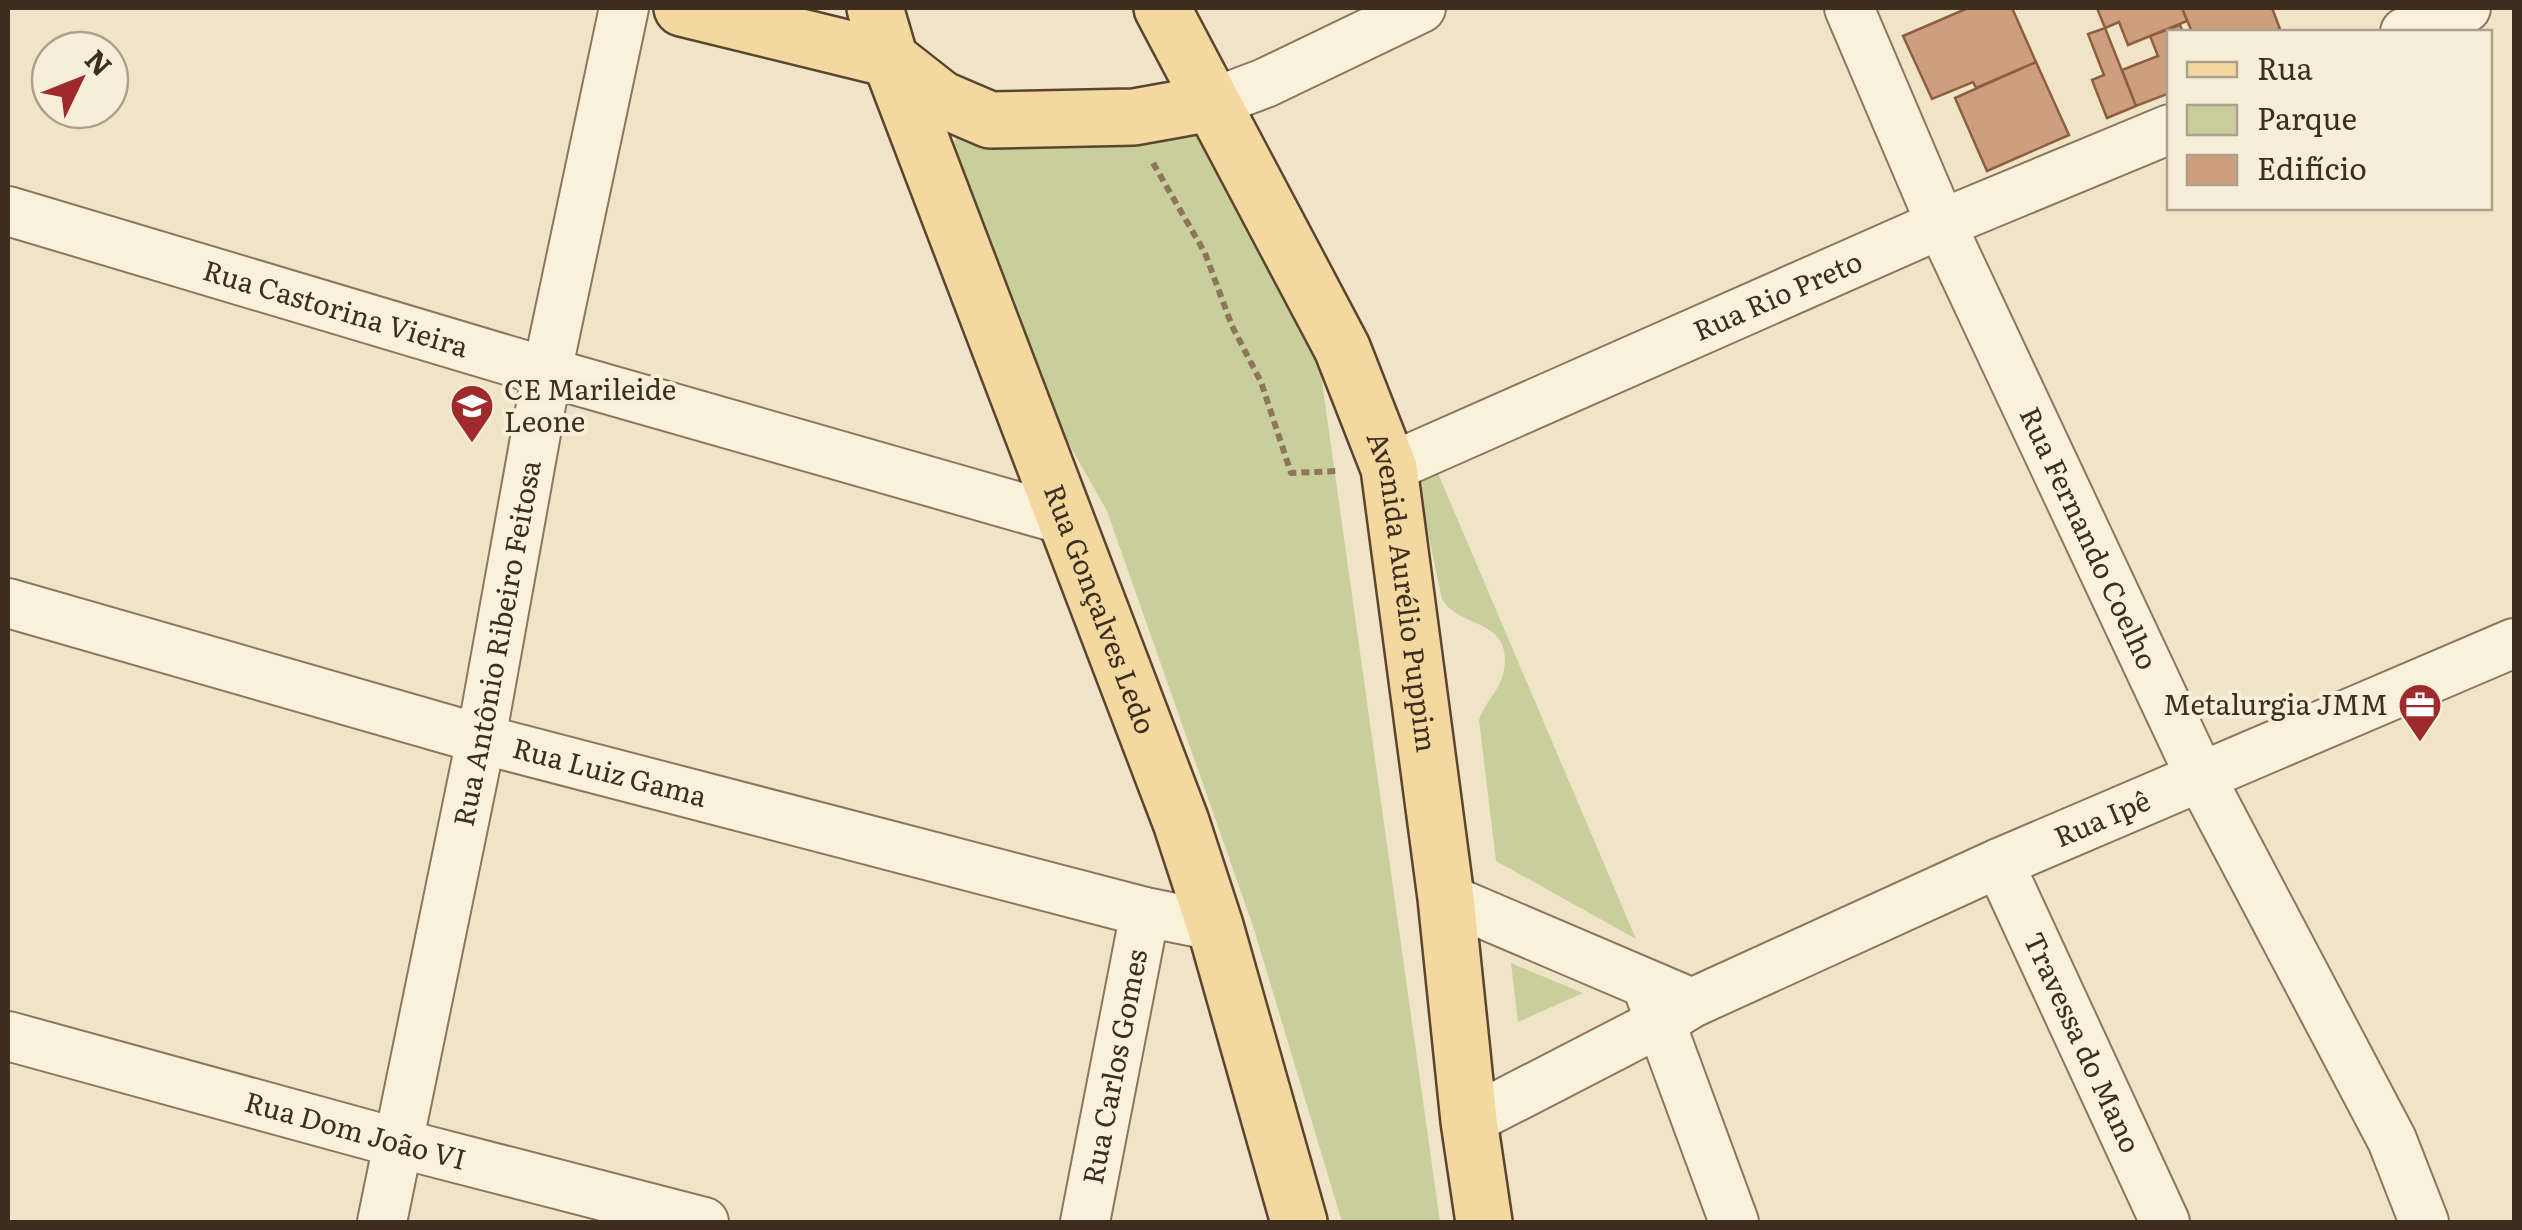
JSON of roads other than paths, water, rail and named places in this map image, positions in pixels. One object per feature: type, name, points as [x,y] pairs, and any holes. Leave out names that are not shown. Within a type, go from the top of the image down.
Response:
[{"type":"main road","points":[[682,8],[890,59],[940,100],[990,120],[1134,117],[1212,103]]},
{"type":"main road","name":"Rua Gonçalves Ledo","points":[[875,8],[890,59],[1181,822],[1215,926],[1299,1222]]},
{"type":"main road","name":"Avenida Aurélio Puppim","points":[[1162,8],[1342,348],[1389,468],[1484,1222]]},
{"type":"street","name":"Rua Antônio Ribeiro Feitosa","points":[[382,1222],[481,740],[547,372],[624,8]]},
{"type":"street","points":[[1212,103],[1264,83],[1422,8]]},
{"type":"street","name":"Rua Fernando Coelho","points":[[1849,8],[1941,224],[2201,778],[2392,1140],[2424,1222]]},
{"type":"street","points":[[2410,30],[2466,8]]},
{"type":"street","name":"Rua Rio Preto","points":[[1389,468],[1941,224],[2167,131]]},
{"type":"street","name":"Rua Castorina Vieira","points":[[8,211],[547,372],[1068,521]]},
{"type":"street","name":"Rua Luiz Gama","points":[[8,604],[481,740],[1145,912],[1215,926]]},
{"type":"street","name":"Rua Ipê","points":[[1469,1121],[1666,1004],[2514,644]]},
{"type":"street","name":"Travessa do Mano","points":[[1999,863],[2165,1222]]},
{"type":"street","points":[[1446,898],[1666,1004],[1734,1222]]},
{"type":"street","name":"Rua Carlos Gomes","points":[[1085,1222],[1145,912]]},
{"type":"street","name":"Rua Dom João VI","points":[[8,1036],[398,1144],[704,1222]]},
{"type":"place","name":"CE Marileide Leone","points":[[472,444]]},
{"type":"place","name":"Metalurgia JMM","points":[[2420,743]]}]
